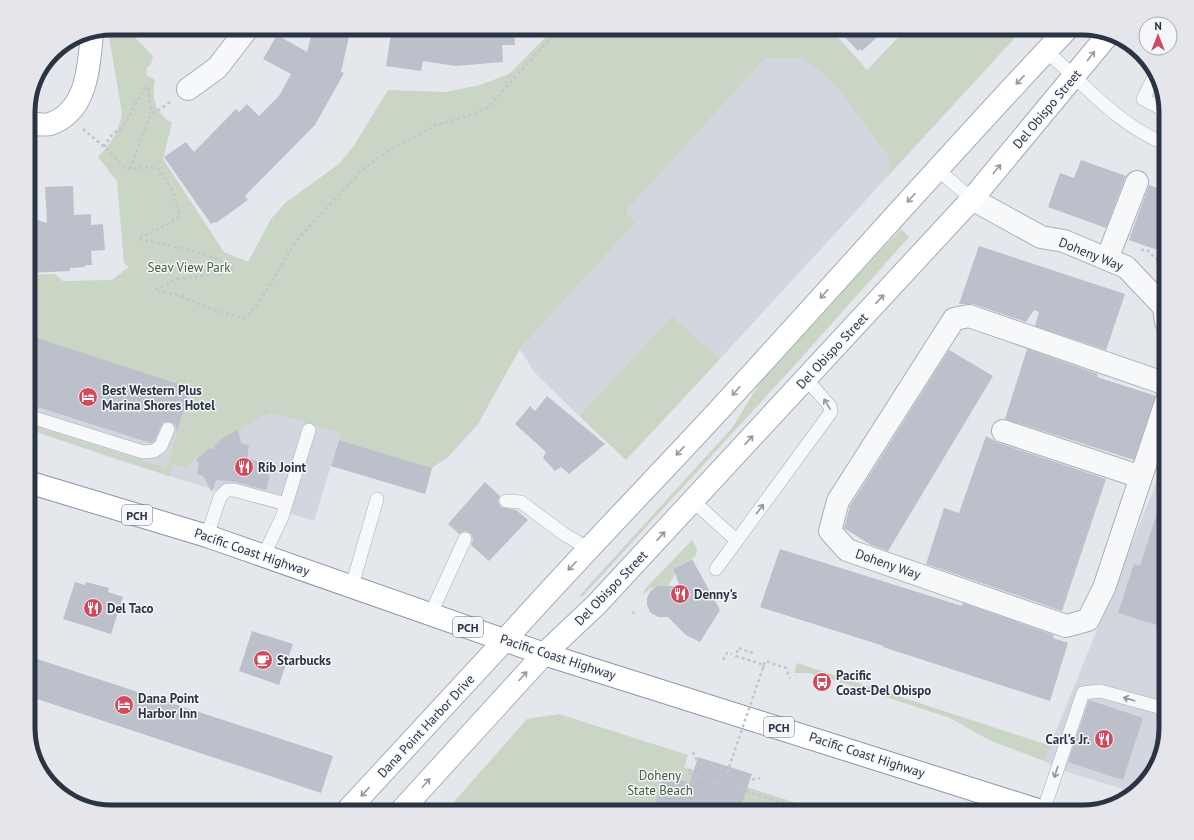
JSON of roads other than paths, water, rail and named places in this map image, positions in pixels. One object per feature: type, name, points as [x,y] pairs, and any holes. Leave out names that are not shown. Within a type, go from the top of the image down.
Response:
[{"type":"main road","points":[[505,640],[707,423],[937,169],[1061,35]]},
{"type":"main road","points":[[48,121],[71,112],[87,80],[91,38]]},
{"type":"main road","name":"Del Obispo Street","points":[[544,654],[596,605],[972,199],[1076,76],[1105,39]]},
{"type":"main road","name":"Pacific Coast Highway","points":[[35,484],[207,536],[431,613],[544,654],[1022,805]]},
{"type":"main road","name":"Dana Point Harbor Drive","points":[[352,805],[505,640]]},
{"type":"main road","points":[[406,805],[544,654]]},
{"type":"street","points":[[188,90],[217,68],[243,35]]},
{"type":"street","points":[[1108,259],[1137,182]]},
{"type":"street","name":"Doheny Way","points":[[972,199],[1040,237],[1064,241],[1126,267],[1159,302]]},
{"type":"street","name":"Doheny Way","points":[[1159,382],[970,316],[954,319],[838,501],[830,531],[847,550],[1066,626],[1088,620],[1104,588],[1159,423]]},
{"type":"street","points":[[1003,431],[1141,477]]},
{"type":"lane","points":[[1046,51],[1076,76],[1116,116],[1147,136],[1159,141]]},
{"type":"lane","points":[[1152,81],[1143,99],[1159,107]]},
{"type":"lane","points":[[937,169],[972,199]]},
{"type":"lane","points":[[716,569],[831,412],[830,406],[806,379]]},
{"type":"lane","points":[[35,418],[143,452],[154,451],[161,446],[168,429]]},
{"type":"lane","points":[[264,556],[282,517],[309,430]]},
{"type":"lane","points":[[207,536],[220,497],[227,490],[234,490],[286,504]]},
{"type":"lane","points":[[352,586],[377,500]]},
{"type":"lane","points":[[506,501],[521,502],[564,534],[589,549]]},
{"type":"lane","points":[[693,501],[736,540]]},
{"type":"lane","points":[[431,613],[465,539]]},
{"type":"lane","points":[[1046,805],[1083,693],[1100,691],[1159,708]]},
{"type":"place","name":"Best Western Plus Marina Shores Hotel","points":[[88,397]]},
{"type":"place","name":"Rib Joint","points":[[244,467]]},
{"type":"place","name":"Denny's","points":[[680,594]]},
{"type":"place","name":"Del Taco","points":[[93,608]]},
{"type":"place","name":"Starbucks","points":[[263,660]]},
{"type":"place","name":"Pacific Coast-Del Obispo","points":[[822,682]]},
{"type":"place","name":"Dana Point Harbor Inn","points":[[124,705]]},
{"type":"place","name":"Carl's Jr.","points":[[1104,739]]},
{"type":"park label","name":"Seav View Park","points":[[189,267]]},
{"type":"park label","name":"Doheny State Beach","points":[[660,782]]}]
